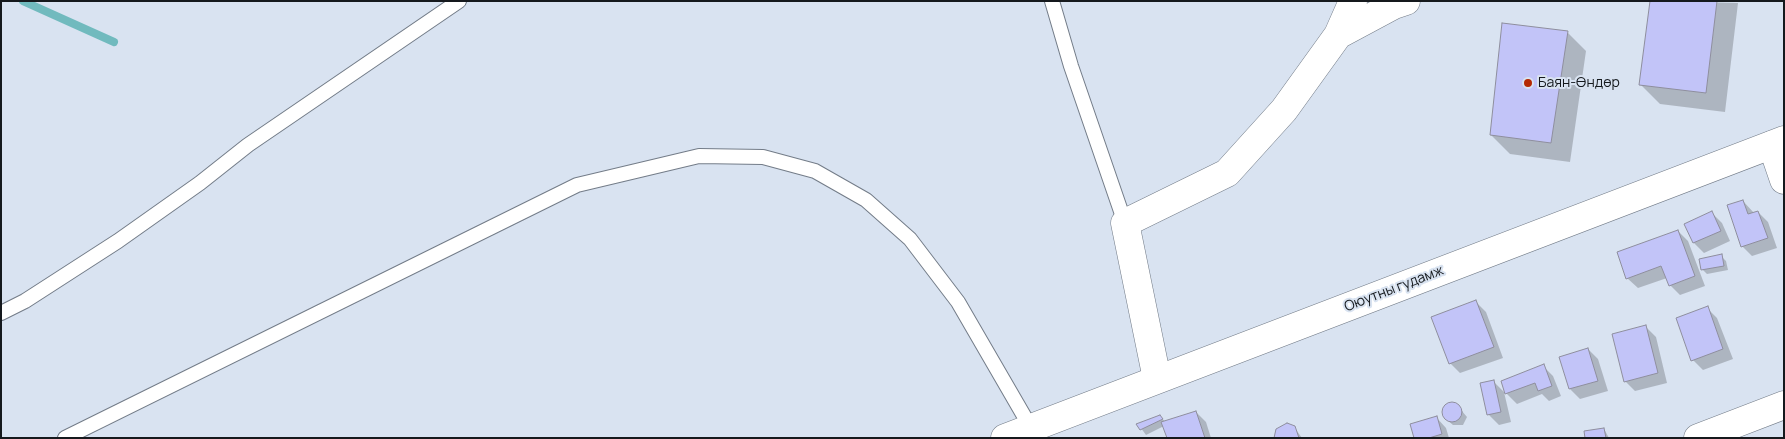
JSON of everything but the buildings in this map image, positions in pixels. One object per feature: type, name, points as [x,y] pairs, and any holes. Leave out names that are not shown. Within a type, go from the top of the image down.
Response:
[{"type":"street","points":[[1157,379],[1125,223],[1227,172],[1284,110],[1338,35],[1353,1]]},
{"type":"street","points":[[1338,35],[1394,5],[1406,1]]},
{"type":"street","points":[[1778,142],[1784,180]]},
{"type":"street","name":"Оюутны гудамж","points":[[1005,438],[1778,142]]},
{"type":"street","points":[[1698,438],[1784,405]]},
{"type":"lane","points":[[1,313],[25,301],[118,241],[200,183],[248,145],[459,1]]},
{"type":"lane","points":[[1052,1],[1071,66],[1125,223]]},
{"type":"lane","points":[[65,438],[106,416],[577,185],[699,156],[763,156],[815,171],[866,200],[910,239],[958,302],[1031,428]]},
{"type":"waterway","points":[[23,1],[114,42]]},
{"type":"place","name":"Баян-Өндөр","points":[[1528,83]]}]
